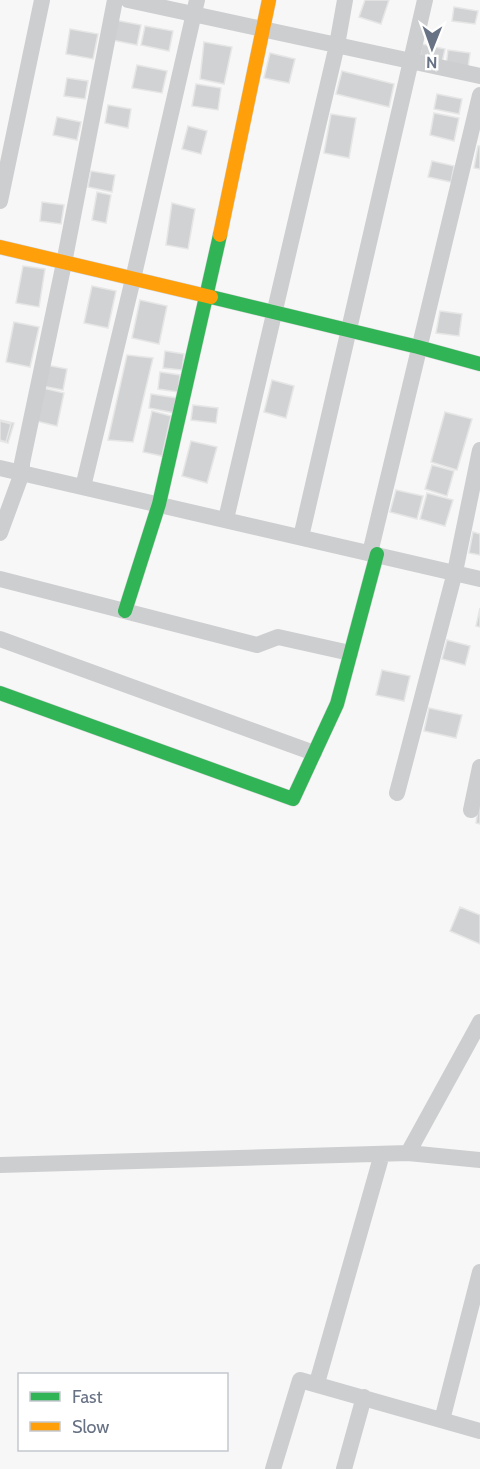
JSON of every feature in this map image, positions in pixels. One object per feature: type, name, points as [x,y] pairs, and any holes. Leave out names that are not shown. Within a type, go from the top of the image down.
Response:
[{"type":"street","points":[[0,201],[42,0]]},
{"type":"street","points":[[0,532],[22,473],[22,463],[115,0]]},
{"type":"street","points":[[128,0],[196,7],[264,29],[480,76]]},
{"type":"street","points":[[125,611],[159,504],[207,297],[269,0]]},
{"type":"street","points":[[226,519],[337,45],[345,0]]},
{"type":"street","points":[[301,537],[425,0]]},
{"type":"street","points":[[83,487],[196,7]]},
{"type":"street","points":[[0,693],[293,799],[337,704],[373,554],[418,347],[480,95]]},
{"type":"street","points":[[0,247],[418,347],[480,364]]},
{"type":"street","points":[[397,793],[455,572],[480,450]]},
{"type":"street","points":[[0,468],[480,579]]},
{"type":"street","points":[[0,579],[257,645],[278,637],[350,653]]},
{"type":"street","points":[[0,639],[314,753]]},
{"type":"street","points":[[471,810],[480,767]]},
{"type":"street","points":[[408,1153],[480,1022]]},
{"type":"street","points":[[0,1165],[408,1153],[480,1160]]},
{"type":"street","points":[[317,1383],[382,1154]]},
{"type":"street","points":[[442,1420],[480,1272]]},
{"type":"street","points":[[273,1469],[300,1380],[480,1431]]},
{"type":"street","points":[[345,1469],[364,1397]]},
{"type":"building","points":[[365,0],[389,0],[381,24],[359,17]]},
{"type":"building","points":[[454,7],[478,11],[475,24],[452,21]]},
{"type":"building","points":[[115,20],[141,25],[137,45],[112,40]]},
{"type":"building","points":[[145,26],[173,31],[169,51],[141,45]]},
{"type":"building","points":[[70,29],[98,34],[93,59],[66,54]]},
{"type":"building","points":[[204,42],[232,47],[224,84],[200,79]]},
{"type":"building","points":[[422,44],[445,49],[441,67],[419,62]]},
{"type":"building","points":[[448,50],[470,53],[468,68],[446,66]]},
{"type":"building","points":[[270,53],[295,59],[289,83],[264,78]]},
{"type":"building","points":[[137,65],[167,71],[162,93],[132,88]]},
{"type":"building","points":[[342,71],[394,84],[389,107],[336,94]]},
{"type":"building","points":[[67,78],[88,81],[85,99],[64,96]]},
{"type":"building","points":[[196,84],[221,88],[218,110],[192,106]]},
{"type":"building","points":[[437,94],[462,99],[459,114],[434,109]]},
{"type":"building","points":[[108,105],[131,109],[128,128],[105,123]]},
{"type":"building","points":[[434,113],[459,118],[454,141],[430,135]]},
{"type":"building","points":[[331,114],[356,118],[349,158],[324,153]]},
{"type":"building","points":[[57,117],[81,122],[77,140],[53,135]]},
{"type":"building","points":[[188,126],[207,131],[201,154],[182,149]]},
{"type":"building","points":[[478,146],[480,146],[480,169],[474,168]]},
{"type":"building","points":[[432,161],[454,166],[451,182],[428,177]]},
{"type":"building","points":[[91,171],[115,175],[112,192],[88,187]]},
{"type":"building","points":[[97,192],[111,195],[106,223],[92,220]]},
{"type":"building","points":[[42,202],[64,205],[61,224],[40,221]]},
{"type":"building","points":[[172,203],[195,209],[188,249],[166,245]]},
{"type":"building","points":[[23,266],[45,269],[39,307],[16,303]]},
{"type":"building","points":[[92,286],[116,291],[108,328],[84,323]]},
{"type":"building","points":[[140,300],[167,306],[159,344],[132,338]]},
{"type":"building","points":[[440,311],[462,314],[459,336],[436,333]]},
{"type":"building","points":[[14,322],[39,327],[30,367],[6,362]]},
{"type":"building","points":[[165,351],[184,354],[182,370],[163,368]]},
{"type":"building","points":[[127,355],[153,358],[133,442],[108,440]]},
{"type":"building","points":[[46,365],[67,369],[63,390],[42,386]]},
{"type":"building","points":[[160,372],[180,375],[178,392],[158,389]]},
{"type":"building","points":[[272,380],[294,386],[286,418],[264,412]]},
{"type":"building","points":[[43,388],[64,393],[57,426],[36,421]]},
{"type":"building","points":[[151,394],[177,398],[175,413],[149,408]]},
{"type":"building","points":[[193,405],[218,408],[216,423],[191,420]]},
{"type":"building","points":[[152,411],[171,416],[162,456],[143,452]]},
{"type":"building","points":[[445,412],[472,419],[457,470],[431,462]]},
{"type":"building","points":[[0,420],[14,423],[8,443],[0,441]]},
{"type":"building","points":[[0,421],[11,424],[6,442],[0,440]]},
{"type":"building","points":[[191,441],[217,447],[207,483],[182,476]]},
{"type":"building","points":[[432,465],[454,471],[447,496],[425,489]]},
{"type":"building","points":[[396,490],[423,496],[417,519],[390,512]]},
{"type":"building","points":[[427,493],[453,500],[445,526],[420,519]]},
{"type":"building","points":[[473,532],[480,534],[480,555],[469,553]]},
{"type":"building","points":[[480,608],[480,627],[476,626]]},
{"type":"building","points":[[447,640],[470,646],[465,665],[442,659]]},
{"type":"building","points":[[382,670],[410,676],[404,701],[376,695]]},
{"type":"building","points":[[429,708],[462,715],[456,738],[424,731]]},
{"type":"building","points":[[480,798],[480,824],[476,823]]},
{"type":"building","points":[[460,907],[480,915],[480,944],[450,931]]},
{"type":"traffic: fast","points":[[125,611],[159,504],[220,235]]},
{"type":"traffic: fast","points":[[211,297],[480,364]]},
{"type":"traffic: fast","points":[[0,693],[293,799],[337,704],[377,554]]},
{"type":"traffic: slow","points":[[220,235],[269,0]]},
{"type":"traffic: slow","points":[[0,247],[211,297]]}]
